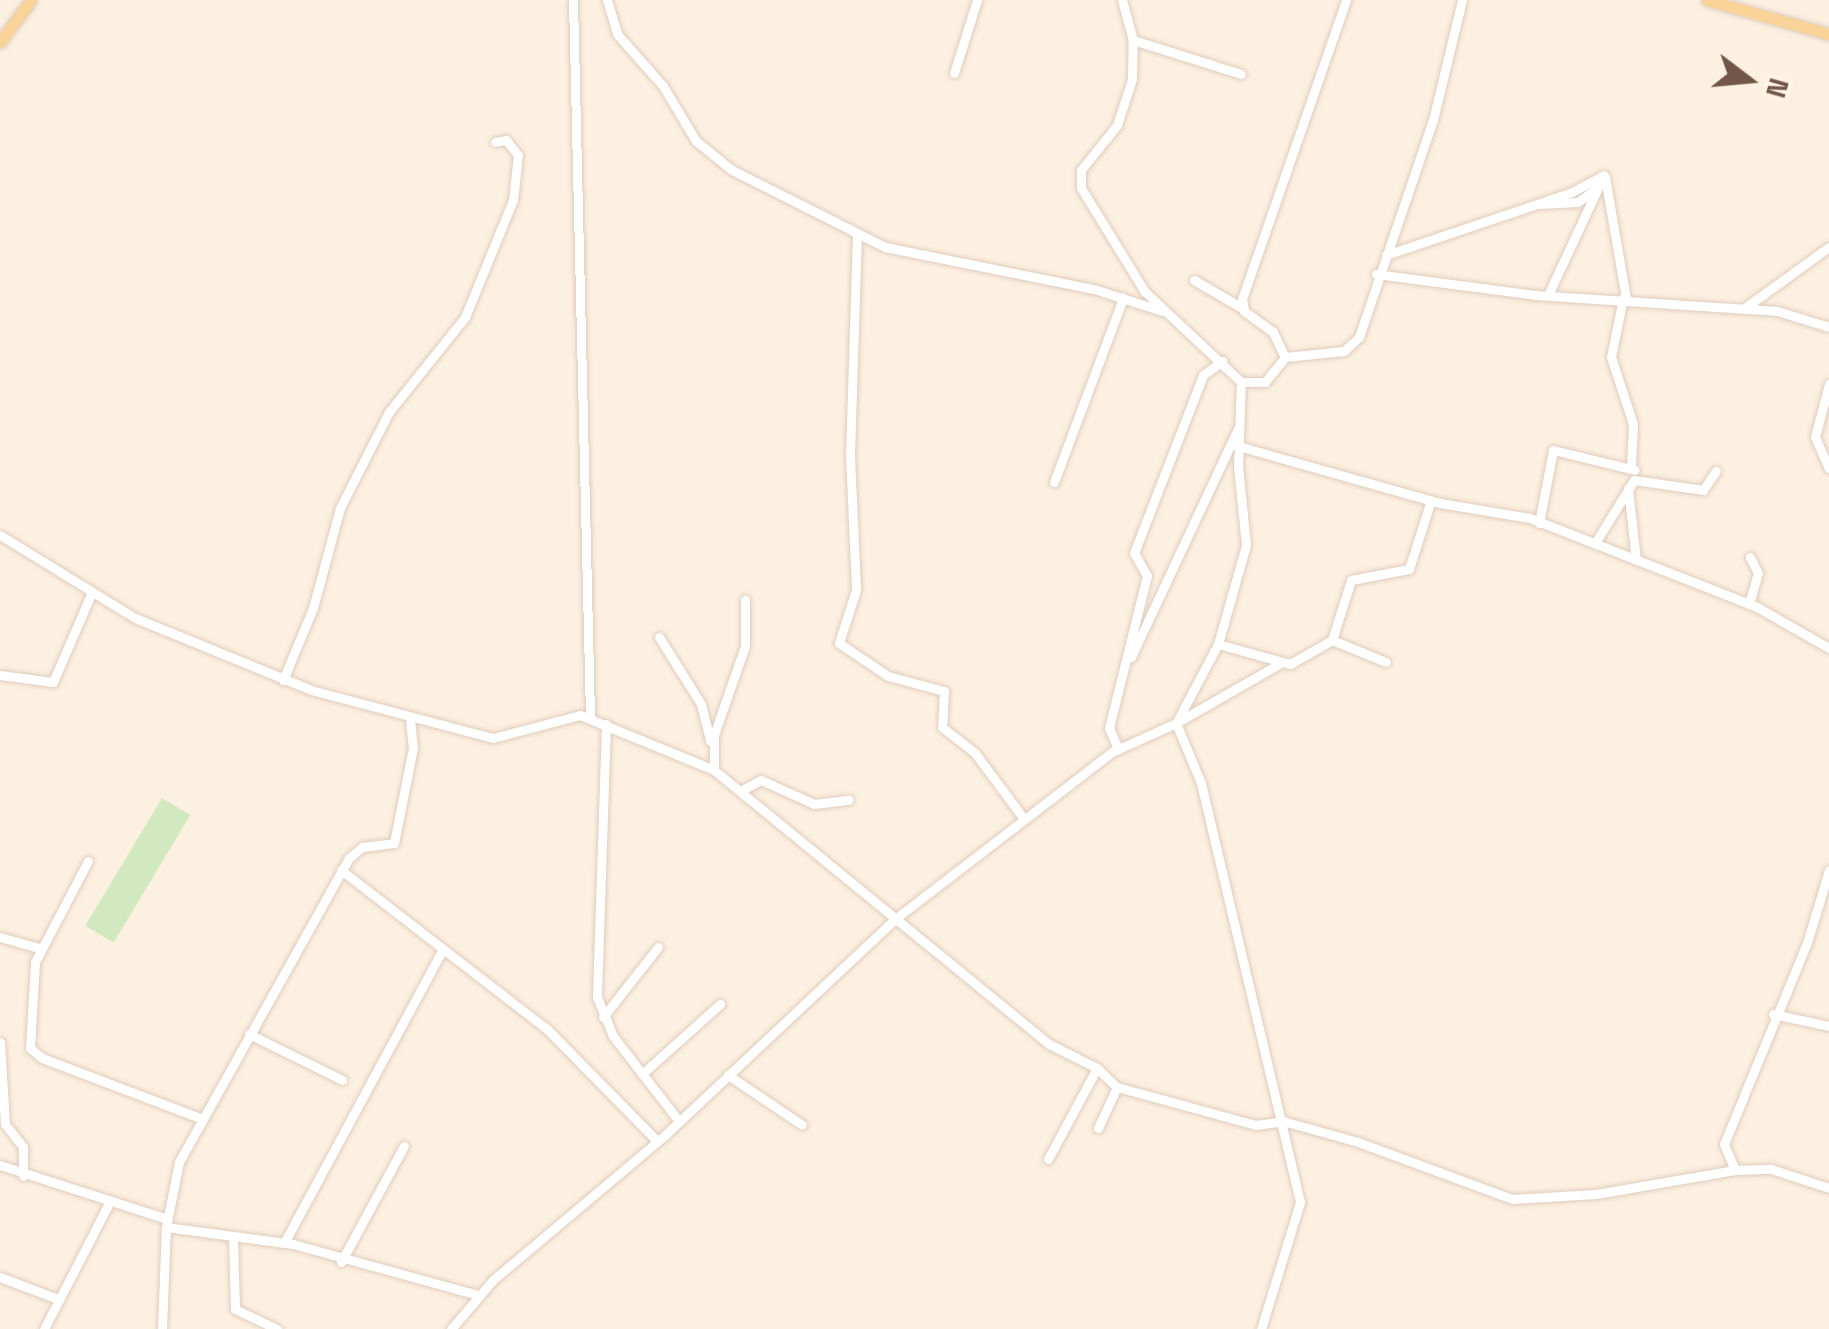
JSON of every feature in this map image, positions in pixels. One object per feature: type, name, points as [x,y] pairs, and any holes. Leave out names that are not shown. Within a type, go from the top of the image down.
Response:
[{"type":"main road","points":[[0,42],[30,0]]},
{"type":"main road","points":[[1707,0],[1829,34]]},
{"type":"street","points":[[572,0],[590,718]]},
{"type":"street","points":[[607,0],[618,35],[712,157],[901,252],[1122,298],[1164,312]]},
{"type":"street","points":[[954,73],[977,0]]},
{"type":"street","points":[[1122,0],[1132,40],[1132,80],[1122,116],[1080,177],[1120,260],[1164,312],[1241,382],[1238,446],[1246,546],[1238,591],[1218,644],[1176,723]]},
{"type":"street","points":[[1242,308],[1298,124],[1321,85],[1346,0]]},
{"type":"street","points":[[1241,382],[1264,382],[1285,357],[1354,344],[1433,120],[1462,0]]},
{"type":"street","points":[[1132,40],[1241,74]]},
{"type":"street","points":[[283,680],[313,608],[346,494],[398,399],[465,316],[489,260],[520,163],[511,144],[495,142]]},
{"type":"street","points":[[1386,256],[1604,174]]},
{"type":"street","points":[[1548,295],[1604,174]]},
{"type":"street","points":[[1604,174],[1625,298],[1611,357],[1630,404],[1631,467],[1639,477],[1703,490],[1716,471]]},
{"type":"street","points":[[857,233],[850,456],[856,590],[839,643],[888,676],[944,691],[942,727],[975,753],[1024,819]]},
{"type":"street","points":[[1746,308],[1829,248]]},
{"type":"street","points":[[1376,274],[1548,295],[1746,308],[1829,327]]},
{"type":"street","points":[[1194,280],[1242,308],[1273,332],[1285,357]]},
{"type":"street","points":[[1054,482],[1122,298]]},
{"type":"street","points":[[1130,657],[1127,638],[1147,572],[1134,552],[1202,375],[1222,361]]},
{"type":"street","points":[[1829,384],[1814,438],[1829,468]]},
{"type":"street","points":[[1118,749],[1110,728],[1130,657],[1240,426]]},
{"type":"street","points":[[1238,446],[1430,500],[1538,523],[1748,604],[1829,648]]},
{"type":"street","points":[[1538,523],[1554,450],[1631,467]]},
{"type":"street","points":[[1595,543],[1628,486],[1639,477]]},
{"type":"street","points":[[1628,486],[1636,560]]},
{"type":"street","points":[[1332,640],[1351,580],[1409,569],[1430,500]]},
{"type":"street","points":[[0,535],[156,628],[283,680],[410,719],[493,738],[564,714],[590,718],[714,770],[744,789],[1049,1044],[1097,1068],[1117,1087],[1256,1125],[1282,1121],[1512,1199],[1596,1194],[1735,1170],[1771,1169],[1829,1188]]},
{"type":"street","points":[[0,546],[16,542]]},
{"type":"street","points":[[1748,604],[1758,572],[1750,557]]},
{"type":"street","points":[[0,675],[53,682],[92,592]]},
{"type":"street","points":[[712,746],[745,646],[746,600]]},
{"type":"street","points":[[659,637],[702,704],[714,770]]},
{"type":"street","points":[[451,1329],[478,1296],[657,1142],[896,919],[1118,749],[1176,723],[1279,664],[1332,640],[1386,662]]},
{"type":"street","points":[[1218,644],[1279,664]]},
{"type":"street","points":[[162,1329],[167,1223],[179,1162],[341,870],[358,849],[394,843],[413,748],[410,719]]},
{"type":"street","points":[[1176,723],[1201,783],[1300,1202],[1262,1329]]},
{"type":"street","points":[[606,724],[594,952],[603,1017],[679,1121]]},
{"type":"street","points":[[744,789],[761,780],[814,804],[848,800]]},
{"type":"street","points":[[88,861],[39,948],[28,1038],[34,1054],[200,1118]]},
{"type":"street","points":[[341,870],[548,1029],[657,1142]]},
{"type":"street","points":[[1735,1170],[1724,1144],[1774,1014],[1808,942],[1829,870]]},
{"type":"street","points":[[0,937],[39,948]]},
{"type":"street","points":[[603,1017],[658,947]]},
{"type":"street","points":[[284,1242],[443,950]]},
{"type":"street","points":[[642,1074],[720,1004]]},
{"type":"street","points":[[1774,1014],[1829,1026]]},
{"type":"street","points":[[248,1034],[342,1080]]},
{"type":"street","points":[[0,1042],[2,1128],[24,1147],[23,1176]]},
{"type":"street","points":[[1048,1159],[1097,1068]]},
{"type":"street","points":[[728,1075],[802,1125]]},
{"type":"street","points":[[1098,1128],[1117,1087]]},
{"type":"street","points":[[341,1262],[404,1146]]},
{"type":"street","points":[[0,1165],[167,1223],[284,1242],[341,1262],[478,1296]]},
{"type":"street","points":[[44,1329],[108,1205]]},
{"type":"street","points":[[233,1236],[235,1309],[277,1329]]},
{"type":"street","points":[[0,1277],[58,1299]]},
{"type":"green space","points":[[162,798],[190,815],[114,943],[85,926]]}]
